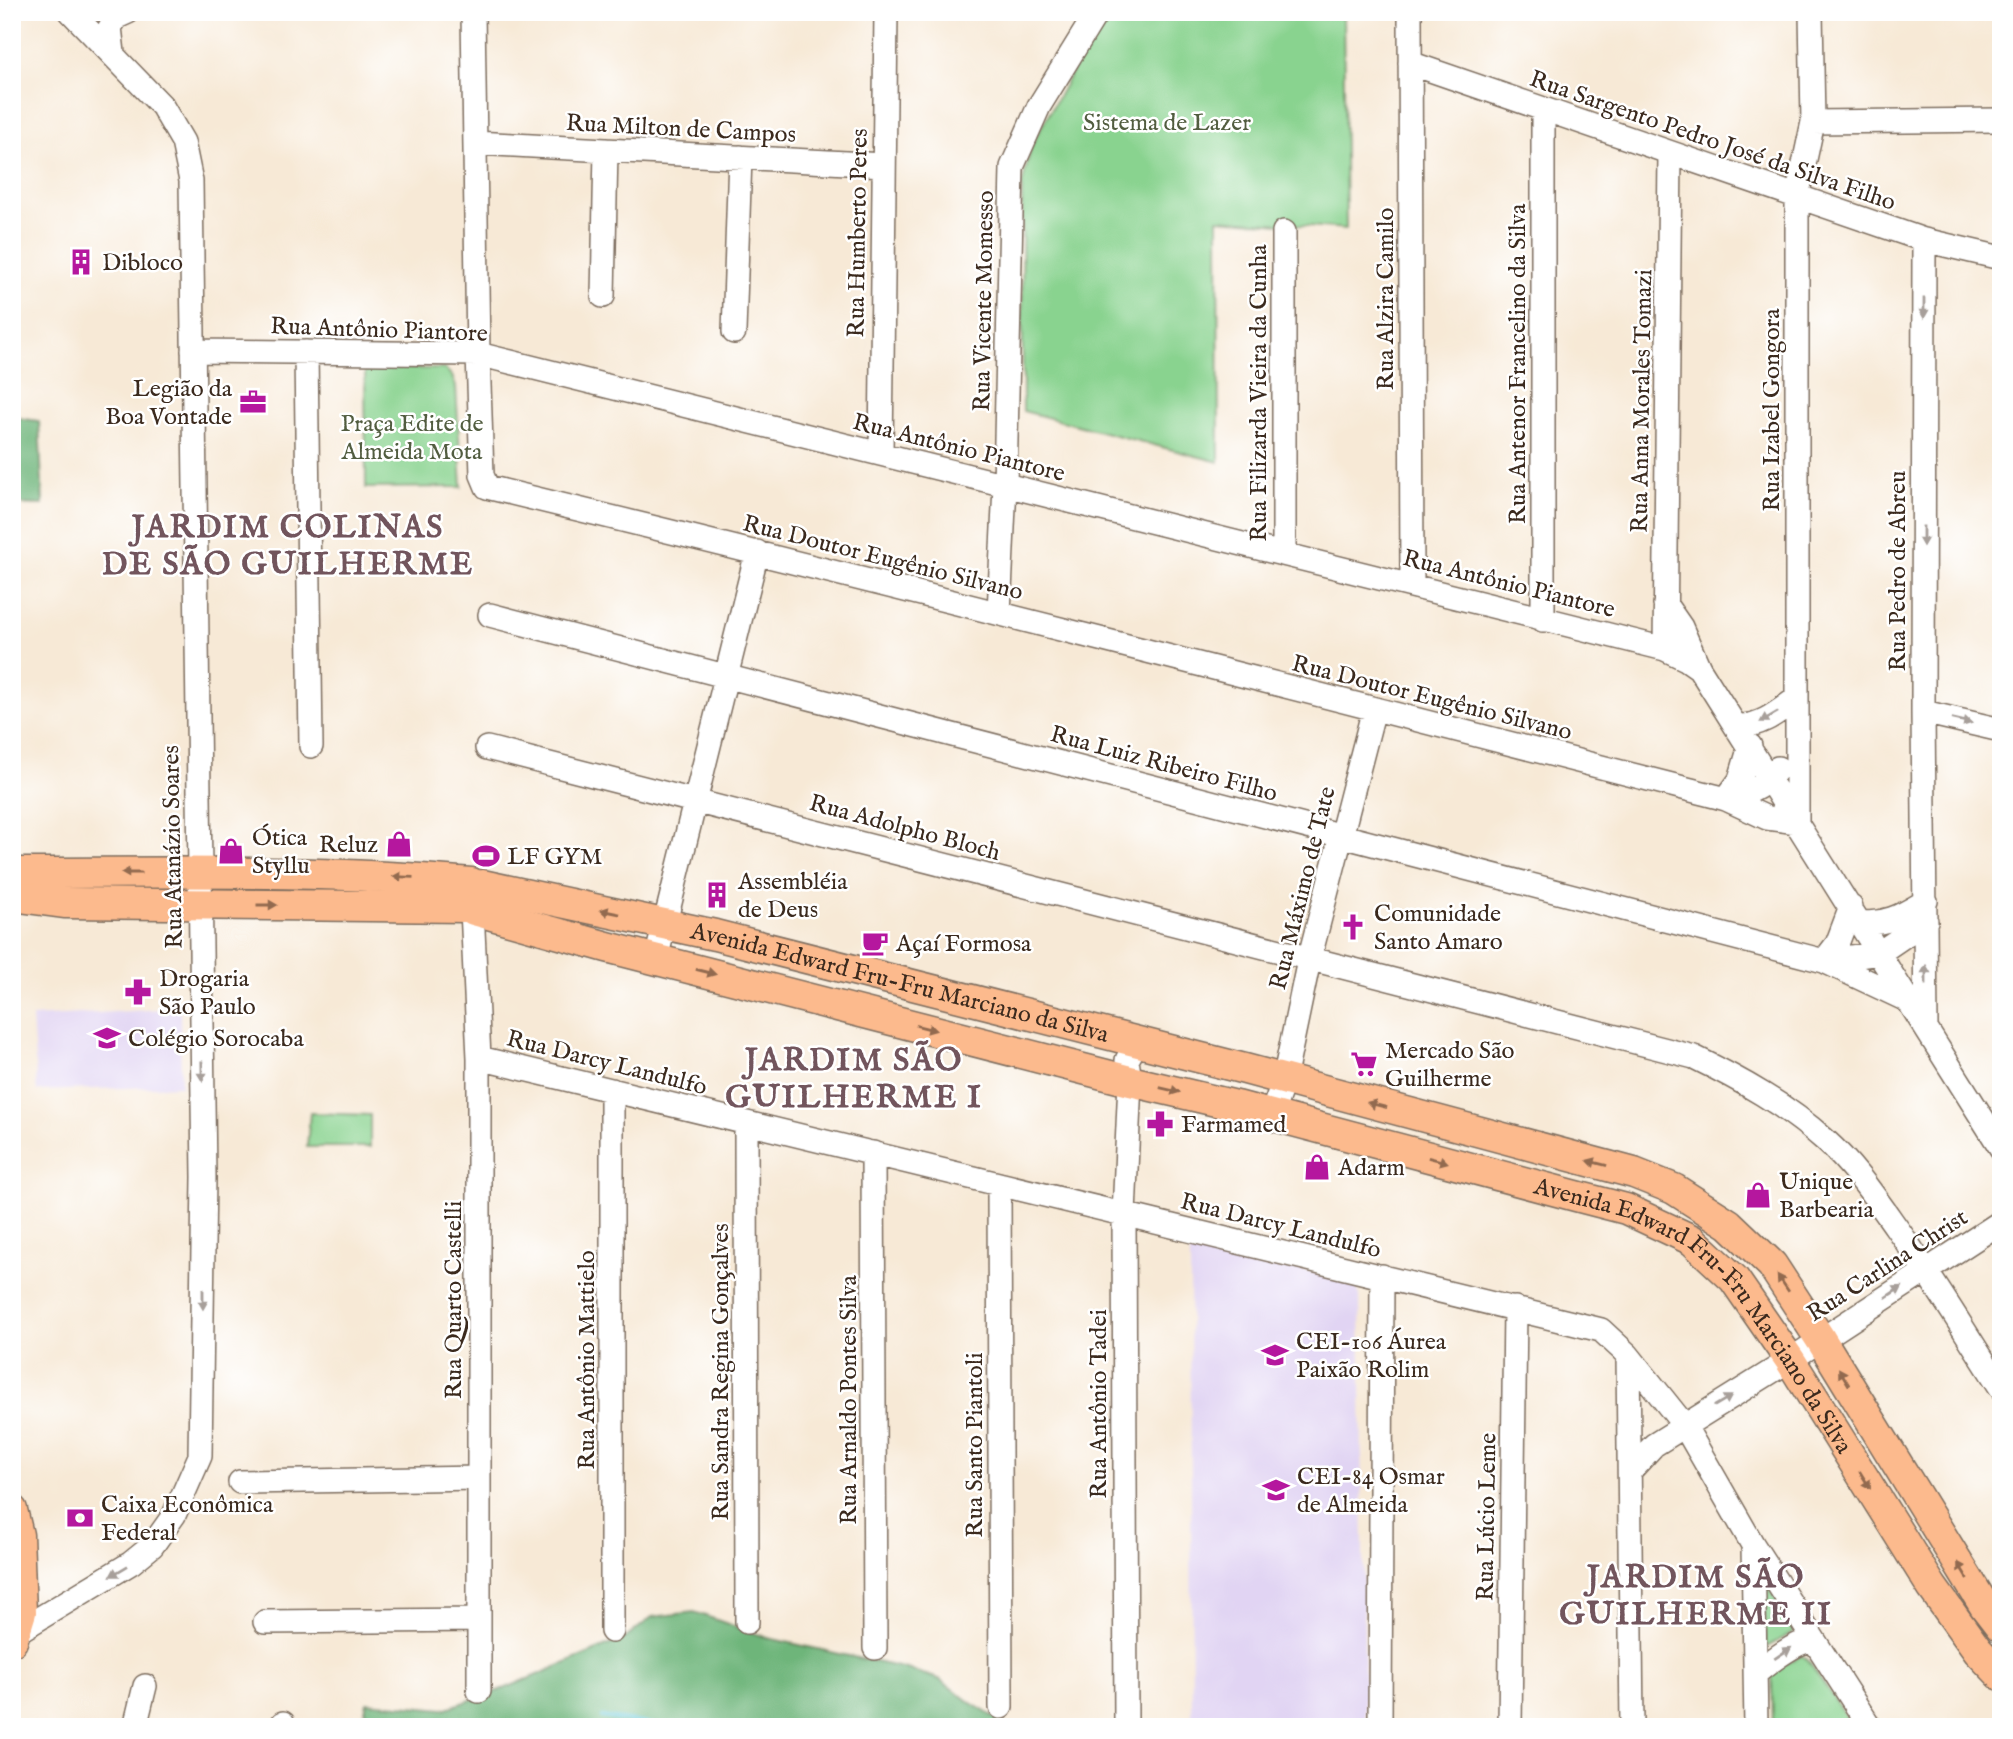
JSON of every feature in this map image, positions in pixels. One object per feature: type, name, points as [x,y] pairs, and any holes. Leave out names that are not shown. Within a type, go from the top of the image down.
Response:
[{"type":"main road","points":[[12,864],[43,873]]},
{"type":"main road","name":"Avenida Edward Fru-Fru Marciano da Silva","points":[[12,873],[411,877],[656,959],[1237,1106],[1626,1209],[1692,1240],[1734,1279],[1790,1360],[1932,1587],[1979,1651],[2001,1675]]},
{"type":"main road","name":"Avenida Edward Fru-Fru Marciano da Silva","points":[[12,896],[64,902],[199,905],[473,899],[664,923],[1137,1042],[1634,1173],[1674,1189],[1729,1224],[1772,1265],[1984,1605],[2001,1627]]},
{"type":"main road","points":[[12,906],[64,902]]},
{"type":"main road","points":[[12,1510],[18,1535],[21,1612],[13,1637]]},
{"type":"street","name":"Rua Atanázio Soares","points":[[13,1637],[131,1563],[152,1546],[174,1515],[200,1456],[204,1177],[191,181],[183,142],[162,106],[71,12]]},
{"type":"street","points":[[113,53],[110,27],[117,17],[128,12]]},
{"type":"street","name":"Rua Doutor Eugênio Silvano","points":[[473,12],[478,354],[482,475],[487,487],[999,613],[1726,799],[1767,818],[1797,822]]},
{"type":"street","name":"Rua Humberto Peres","points":[[881,454],[886,12]]},
{"type":"street","name":"Rua Vicente Momesso","points":[[999,613],[1005,485],[1012,167],[1039,106],[1097,12]]},
{"type":"street","name":"Rua Alzira Camilo","points":[[1410,12],[1412,586]]},
{"type":"street","name":"Rua Izabel Gongora","points":[[1797,822],[1797,197],[1813,122],[1811,12]]},
{"type":"street","name":"Rua Sargento Pedro José da Silva Filho","points":[[1410,63],[1924,240],[2001,258]]},
{"type":"street","name":"Rua Antenor Francelino da Silva","points":[[1543,109],[1543,620]]},
{"type":"street","points":[[1813,122],[2001,120]]},
{"type":"street","name":"Rua Milton de Campos","points":[[475,143],[884,165]]},
{"type":"street","points":[[603,296],[606,150]]},
{"type":"street","name":"Rua Anna Morales Tomazi","points":[[1665,649],[1670,153]]},
{"type":"street","points":[[734,332],[740,157]]},
{"type":"street","name":"Rua Filizarda Vieira da Cunha","points":[[1284,232],[1284,554]]},
{"type":"street","name":"Rua Pedro de Abreu","points":[[1924,240],[1923,712],[1926,1029]]},
{"type":"street","name":"Rua Antônio Piantore","points":[[193,351],[478,354],[1665,649],[1699,668]]},
{"type":"street","points":[[306,352],[311,746]]},
{"type":"street","points":[[664,923],[757,552]]},
{"type":"street","name":"Rua Antônio Piantore","points":[[1665,604],[1681,628],[1699,668],[1926,1029],[1997,1136]]},
{"type":"street","name":"Rua Luiz Ribeiro Filho","points":[[490,615],[1824,961],[1909,1001]]},
{"type":"street","points":[[1737,726],[1751,727],[1797,698]]},
{"type":"street","name":"Rua Máximo de Tate","points":[[1284,1080],[1309,960],[1374,709]]},
{"type":"street","points":[[1923,712],[2001,730]]},
{"type":"street","points":[[1726,799],[1739,796],[1771,780],[1797,735]]},
{"type":"street","points":[[1726,799],[1740,780],[1749,746]]},
{"type":"street","name":"Rua Adolpho Bloch","points":[[487,748],[1694,1057],[1740,1080],[1786,1109],[1825,1140],[1862,1179],[1926,1270],[2001,1388]]},
{"type":"street","name":"Rua Quarto Castelli","points":[[473,899],[480,1058],[479,1691]]},
{"type":"street","points":[[1824,961],[1855,914],[1874,924],[1926,911]]},
{"type":"street","points":[[1879,953],[1926,911]]},
{"type":"street","name":"Avenida Edward Fru-Fru Marciano da Silva","points":[[656,959],[664,923]]},
{"type":"street","name":"Rua Luiz Ribeiro Filho","points":[[1824,961],[1879,953]]},
{"type":"street","name":"Avenida Edward Fru-Fru Marciano da Silva","points":[[1130,1081],[1127,1060],[1137,1042]]},
{"type":"street","name":"Rua Darcy Landulfo","points":[[480,1058],[1601,1329],[1628,1355],[1684,1425],[1753,1545],[1870,1727]]},
{"type":"street","points":[[1271,1116],[1284,1080]]},
{"type":"street","name":"Rua Antônio Tadei","points":[[1126,1727],[1124,1214],[1130,1081]]},
{"type":"street","name":"Rua Antônio Mattielo","points":[[611,1090],[612,1631]]},
{"type":"street","name":"Rua Sandra Regina Gonçalves","points":[[746,1122],[747,1622]]},
{"type":"street","name":"Rua Arnaldo Pontes Silva","points":[[873,1153],[875,1647]]},
{"type":"street","name":"Rua Santo Piantoli","points":[[999,1184],[1001,1707]]},
{"type":"street","name":"Rua Carlina Christ","points":[[1630,1471],[1654,1445],[2001,1222]]},
{"type":"street","points":[[1380,1727],[1382,1276]]},
{"type":"street","name":"Rua Lúcio Leme","points":[[1510,1727],[1515,1308]]},
{"type":"street","points":[[1628,1355],[1632,1727]]},
{"type":"street","points":[[240,1482],[479,1478]]},
{"type":"street","points":[[1753,1545],[1756,1727]]},
{"type":"street","points":[[265,1622],[479,1620]]},
{"type":"street","points":[[1756,1673],[1787,1650],[1813,1639]]},
{"type":"street","points":[[135,1727],[145,1686]]},
{"type":"shaded area","name":"Colégio Sorocaba","points":[[180,1008],[181,1086],[37,1091],[32,1017]]},
{"type":"shaded area","points":[[1196,1243],[1347,1281],[1356,1287],[1360,1295],[1365,1727],[1220,1727],[1192,1719],[1190,1247]]},
{"type":"green space","name":"Sistema de Lazer","points":[[1105,12],[1343,12],[1346,229],[1218,219],[1219,462],[1023,411],[1022,185],[1032,144]]},
{"type":"green space","name":"Praça Edite de Almeida Mota","points":[[365,368],[445,369],[452,376],[456,387],[462,487],[366,488]]},
{"type":"green space","points":[[12,417],[39,421],[43,505],[12,504]]},
{"type":"green space","points":[[310,1113],[370,1115],[370,1147],[307,1147]]},
{"type":"green space","points":[[1763,1576],[1794,1632],[1765,1648]]},
{"type":"green space","points":[[694,1612],[768,1638],[903,1668],[939,1679],[1010,1727],[393,1727],[363,1719],[367,1702],[444,1709],[506,1688],[626,1638],[652,1617]]},
{"type":"green space","points":[[1801,1655],[1807,1659],[1853,1727],[1773,1727],[1772,1677],[1777,1669]]},
{"type":"waterway","points":[[602,1717],[666,1727]]},
{"type":"place","name":"Dibloco","points":[[81,262]]},
{"type":"place","name":"Legião da Boa Vontade","points":[[253,402]]},
{"type":"place","name":"Reluz","points":[[399,844]]},
{"type":"place","name":"Ótica Styllu","points":[[231,851]]},
{"type":"place","name":"LF GYM","points":[[486,856]]},
{"type":"place","name":"Assembléia de Deus","points":[[717,895]]},
{"type":"place","name":"Comunidade Santo Amaro","points":[[1353,927]]},
{"type":"place","name":"Açaí Formosa","points":[[875,943]]},
{"type":"place","name":"Drogaria São Paulo","points":[[138,992]]},
{"type":"place","name":"Colégio Sorocaba","points":[[107,1038]]},
{"type":"place","name":"Mercado São Guilherme","points":[[1364,1064]]},
{"type":"place","name":"Farmamed","points":[[1160,1124]]},
{"type":"place","name":"Adarm","points":[[1317,1167]]},
{"type":"place","name":"Unique Barbearia","points":[[1758,1195]]},
{"type":"place","name":"CEI-106 Áurea Paixão Rolim","points":[[1275,1355]]},
{"type":"place","name":"CEI-84 Osmar de Almeida","points":[[1276,1490]]},
{"type":"place","name":"Caixa Econômica Federal","points":[[80,1518]]},
{"type":"district","name":"JARDIM COLINAS DE SÃO GUILHERME","points":[[288,544]]},
{"type":"district","name":"JARDIM SÃO GUILHERME I","points":[[854,1078]]},
{"type":"district","name":"JARDIM SÃO GUILHERME II","points":[[1696,1594]]}]
